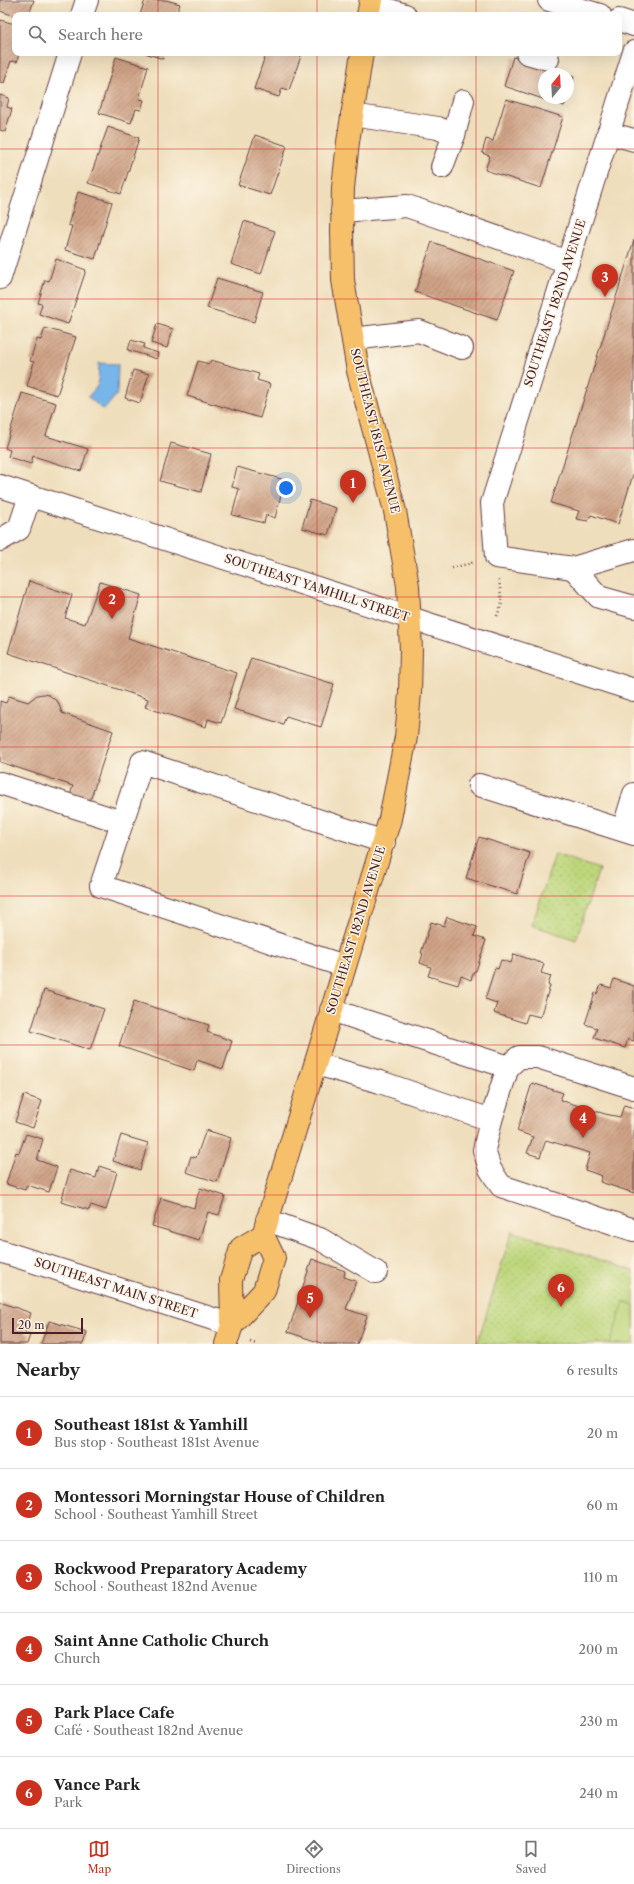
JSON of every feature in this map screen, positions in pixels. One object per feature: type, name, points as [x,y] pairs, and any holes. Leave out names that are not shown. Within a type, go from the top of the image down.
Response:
[{"type":"main road","name":"SOUTHEAST 181ST AVENUE","points":[[362,56],[348,142],[342,212],[344,280],[358,371],[395,511],[408,586],[410,618]]},
{"type":"main road","name":"SOUTHEAST 182ND AVENUE","points":[[265,1228],[316,1064],[344,966],[384,842],[399,777],[406,737],[410,693],[410,618]]},
{"type":"main road","points":[[265,1228],[274,1258],[264,1290],[229,1335],[231,1280],[241,1248],[265,1228]]},
{"type":"street","points":[[83,12],[87,0]]},
{"type":"street","points":[[548,0],[590,12]]},
{"type":"street","points":[[370,6],[393,12]]},
{"type":"street","points":[[622,21],[634,25]]},
{"type":"street","name":"SOUTHEAST 182ND AVENUE","points":[[496,557],[492,511],[494,495],[634,52]]},
{"type":"street","points":[[0,278],[69,56]]},
{"type":"street","points":[[538,56],[548,59]]},
{"type":"street","points":[[442,167],[454,135],[463,101]]},
{"type":"street","points":[[352,115],[438,128],[454,135]]},
{"type":"street","points":[[608,133],[634,140]]},
{"type":"street","points":[[342,212],[407,206],[568,262]]},
{"type":"street","points":[[353,339],[419,331],[462,348]]},
{"type":"street","name":"SOUTHEAST YAMHILL STREET","points":[[0,486],[634,690]]},
{"type":"street","points":[[0,540],[20,529],[30,496]]},
{"type":"street","points":[[496,557],[573,568],[634,550]]},
{"type":"street","points":[[573,568],[599,597],[634,607]]},
{"type":"street","points":[[344,966],[101,886],[142,762],[384,842]]},
{"type":"street","points":[[0,783],[122,822]]},
{"type":"street","points":[[478,785],[628,832],[634,794]]},
{"type":"street","points":[[331,1010],[508,1067]]},
{"type":"street","points":[[634,1088],[538,1057],[519,1057],[508,1067],[491,1120],[484,1150],[490,1169],[501,1186],[634,1230]]},
{"type":"street","points":[[316,1064],[380,1082],[491,1120]]},
{"type":"street","points":[[265,1228],[320,1239],[376,1272]]},
{"type":"street","name":"SOUTHEAST MAIN STREET","points":[[0,1251],[229,1335]]},
{"type":"path","points":[[496,557],[502,603],[497,616]]},
{"type":"green space","points":[[555,854],[599,869],[576,940],[532,925]]},
{"type":"green space","points":[[512,1231],[634,1271],[634,1344],[477,1344]]},
{"type":"green space","points":[[624,1302],[634,1305],[634,1344],[610,1344]]},
{"type":"water","points":[[99,363],[118,364],[117,394],[104,410],[88,397],[98,385]]},
{"type":"building","points":[[0,0],[34,0],[30,12],[12,12],[12,15],[0,11]]},
{"type":"building","points":[[145,0],[166,0],[180,4],[177,12],[141,12]]},
{"type":"building","points":[[0,20],[12,23],[12,56],[18,56],[17,62],[11,61],[4,83],[0,82]]},
{"type":"building","points":[[154,56],[164,56],[163,59]]},
{"type":"building","points":[[265,56],[301,56],[289,90],[282,88],[279,97],[254,89]]},
{"type":"building","points":[[116,57],[148,67],[139,99],[144,100],[141,110],[136,109],[131,123],[99,113]]},
{"type":"building","points":[[513,57],[545,68],[538,68],[538,97],[504,86]]},
{"type":"building","points":[[0,95],[9,98],[7,107],[12,109],[5,132],[0,130]]},
{"type":"building","points":[[506,99],[563,117],[541,188],[485,170],[490,156],[482,153],[486,139],[493,141]]},
{"type":"building","points":[[108,127],[139,138],[121,194],[88,183]]},
{"type":"building","points":[[255,135],[287,146],[270,195],[238,185]]},
{"type":"building","points":[[78,192],[112,202],[95,259],[65,250],[72,226],[68,225]]},
{"type":"building","points":[[244,221],[275,231],[261,274],[231,264]]},
{"type":"building","points":[[634,240],[634,471],[618,524],[591,515],[588,521],[576,519],[579,511],[551,503]]},
{"type":"building","points":[[432,242],[514,271],[497,320],[415,292]]},
{"type":"building","points":[[56,259],[86,270],[68,324],[39,314],[42,304],[38,303],[45,280],[49,281]]},
{"type":"building","points":[[217,278],[263,292],[254,322],[207,308]]},
{"type":"building","points":[[157,324],[173,329],[167,348],[151,343]]},
{"type":"building","points":[[45,328],[76,337],[57,395],[27,386],[34,362],[30,361],[37,339],[41,340]]},
{"type":"building","points":[[131,340],[145,344],[143,348],[158,353],[157,359],[128,350]]},
{"type":"building","points":[[211,360],[259,374],[257,380],[270,384],[260,418],[187,396],[198,361],[209,364]]},
{"type":"building","points":[[133,370],[149,374],[140,403],[125,398]]},
{"type":"building","points":[[22,393],[56,403],[46,436],[88,449],[81,471],[33,456],[31,464],[8,457],[10,450],[5,448]]},
{"type":"building","points":[[171,443],[211,454],[201,492],[160,481]]},
{"type":"building","points":[[237,467],[285,480],[275,518],[266,515],[264,523],[232,515],[239,489],[232,487]]},
{"type":"building","points":[[310,500],[336,508],[328,535],[302,528]]},
{"type":"building","points":[[29,581],[72,595],[65,618],[85,624],[100,582],[141,595],[128,638],[237,673],[221,723],[208,719],[206,727],[145,707],[148,699],[8,653]]},
{"type":"building","points":[[251,658],[334,684],[321,727],[286,716],[283,724],[234,709]]},
{"type":"building","points":[[37,695],[49,695],[58,702],[62,713],[113,731],[89,804],[69,798],[73,786],[0,762],[0,701],[6,703],[9,696],[28,702]]},
{"type":"building","points":[[479,837],[530,853],[517,894],[466,878]]},
{"type":"building","points":[[447,917],[477,927],[474,936],[486,940],[476,971],[474,971],[471,980],[461,976],[458,985],[428,976],[431,967],[420,963],[423,954],[421,953],[431,922],[444,926]]},
{"type":"building","points":[[514,954],[544,964],[541,973],[551,976],[548,985],[550,986],[540,1017],[528,1014],[525,1023],[494,1013],[497,1003],[485,999],[495,968],[498,969],[501,960],[511,963]]},
{"type":"building","points":[[614,979],[634,986],[634,1041],[628,1039],[625,1048],[594,1038],[597,1028],[585,1024],[595,993],[597,994],[601,985],[611,988]]},
{"type":"building","points":[[44,990],[104,1009],[90,1050],[31,1031]]},
{"type":"building","points":[[134,1001],[209,1025],[207,1032],[232,1041],[223,1069],[197,1060],[194,1071],[119,1046]]},
{"type":"building","points":[[532,1083],[563,1093],[560,1100],[605,1114],[620,1117],[624,1105],[634,1108],[634,1193],[600,1182],[602,1176],[585,1170],[590,1153],[546,1140],[540,1157],[527,1153],[533,1137],[517,1131]]},
{"type":"building","points":[[24,1095],[42,1101],[33,1128],[15,1122]]},
{"type":"building","points":[[206,1130],[231,1138],[217,1182],[186,1172],[191,1156],[196,1158]]},
{"type":"building","points":[[26,1134],[43,1139],[37,1160],[57,1167],[49,1192],[27,1185],[25,1190],[6,1184],[16,1152],[19,1153]]},
{"type":"building","points":[[121,1135],[148,1143],[140,1170],[113,1161]]},
{"type":"building","points":[[99,1166],[117,1172],[106,1210],[91,1205],[89,1210],[61,1202],[70,1170],[96,1178]]},
{"type":"building","points":[[200,1188],[225,1196],[219,1215],[208,1212],[199,1240],[152,1226],[161,1198],[194,1208]]},
{"type":"building","points":[[312,1259],[345,1271],[344,1277],[356,1281],[346,1309],[367,1316],[357,1344],[324,1344],[288,1332]]},
{"type":"building","points":[[0,1302],[31,1313],[25,1333],[30,1335],[27,1344],[0,1344]]},
{"type":"building","points":[[49,1321],[87,1332],[83,1344],[41,1344]]},
{"type":"place","name":"Rockwood Preparatory Academy","points":[[605,297]]},
{"type":"place","name":"Southeast 181st & Yamhill","points":[[353,503]]},
{"type":"place","name":"Montessori Morningstar House of Children","points":[[112,619]]},
{"type":"place","name":"Saint Anne Catholic Church","points":[[583,1138]]},
{"type":"place","name":"Vance Park","points":[[561,1307]]},
{"type":"place","name":"Park Place Cafe","points":[[310,1318]]}]
